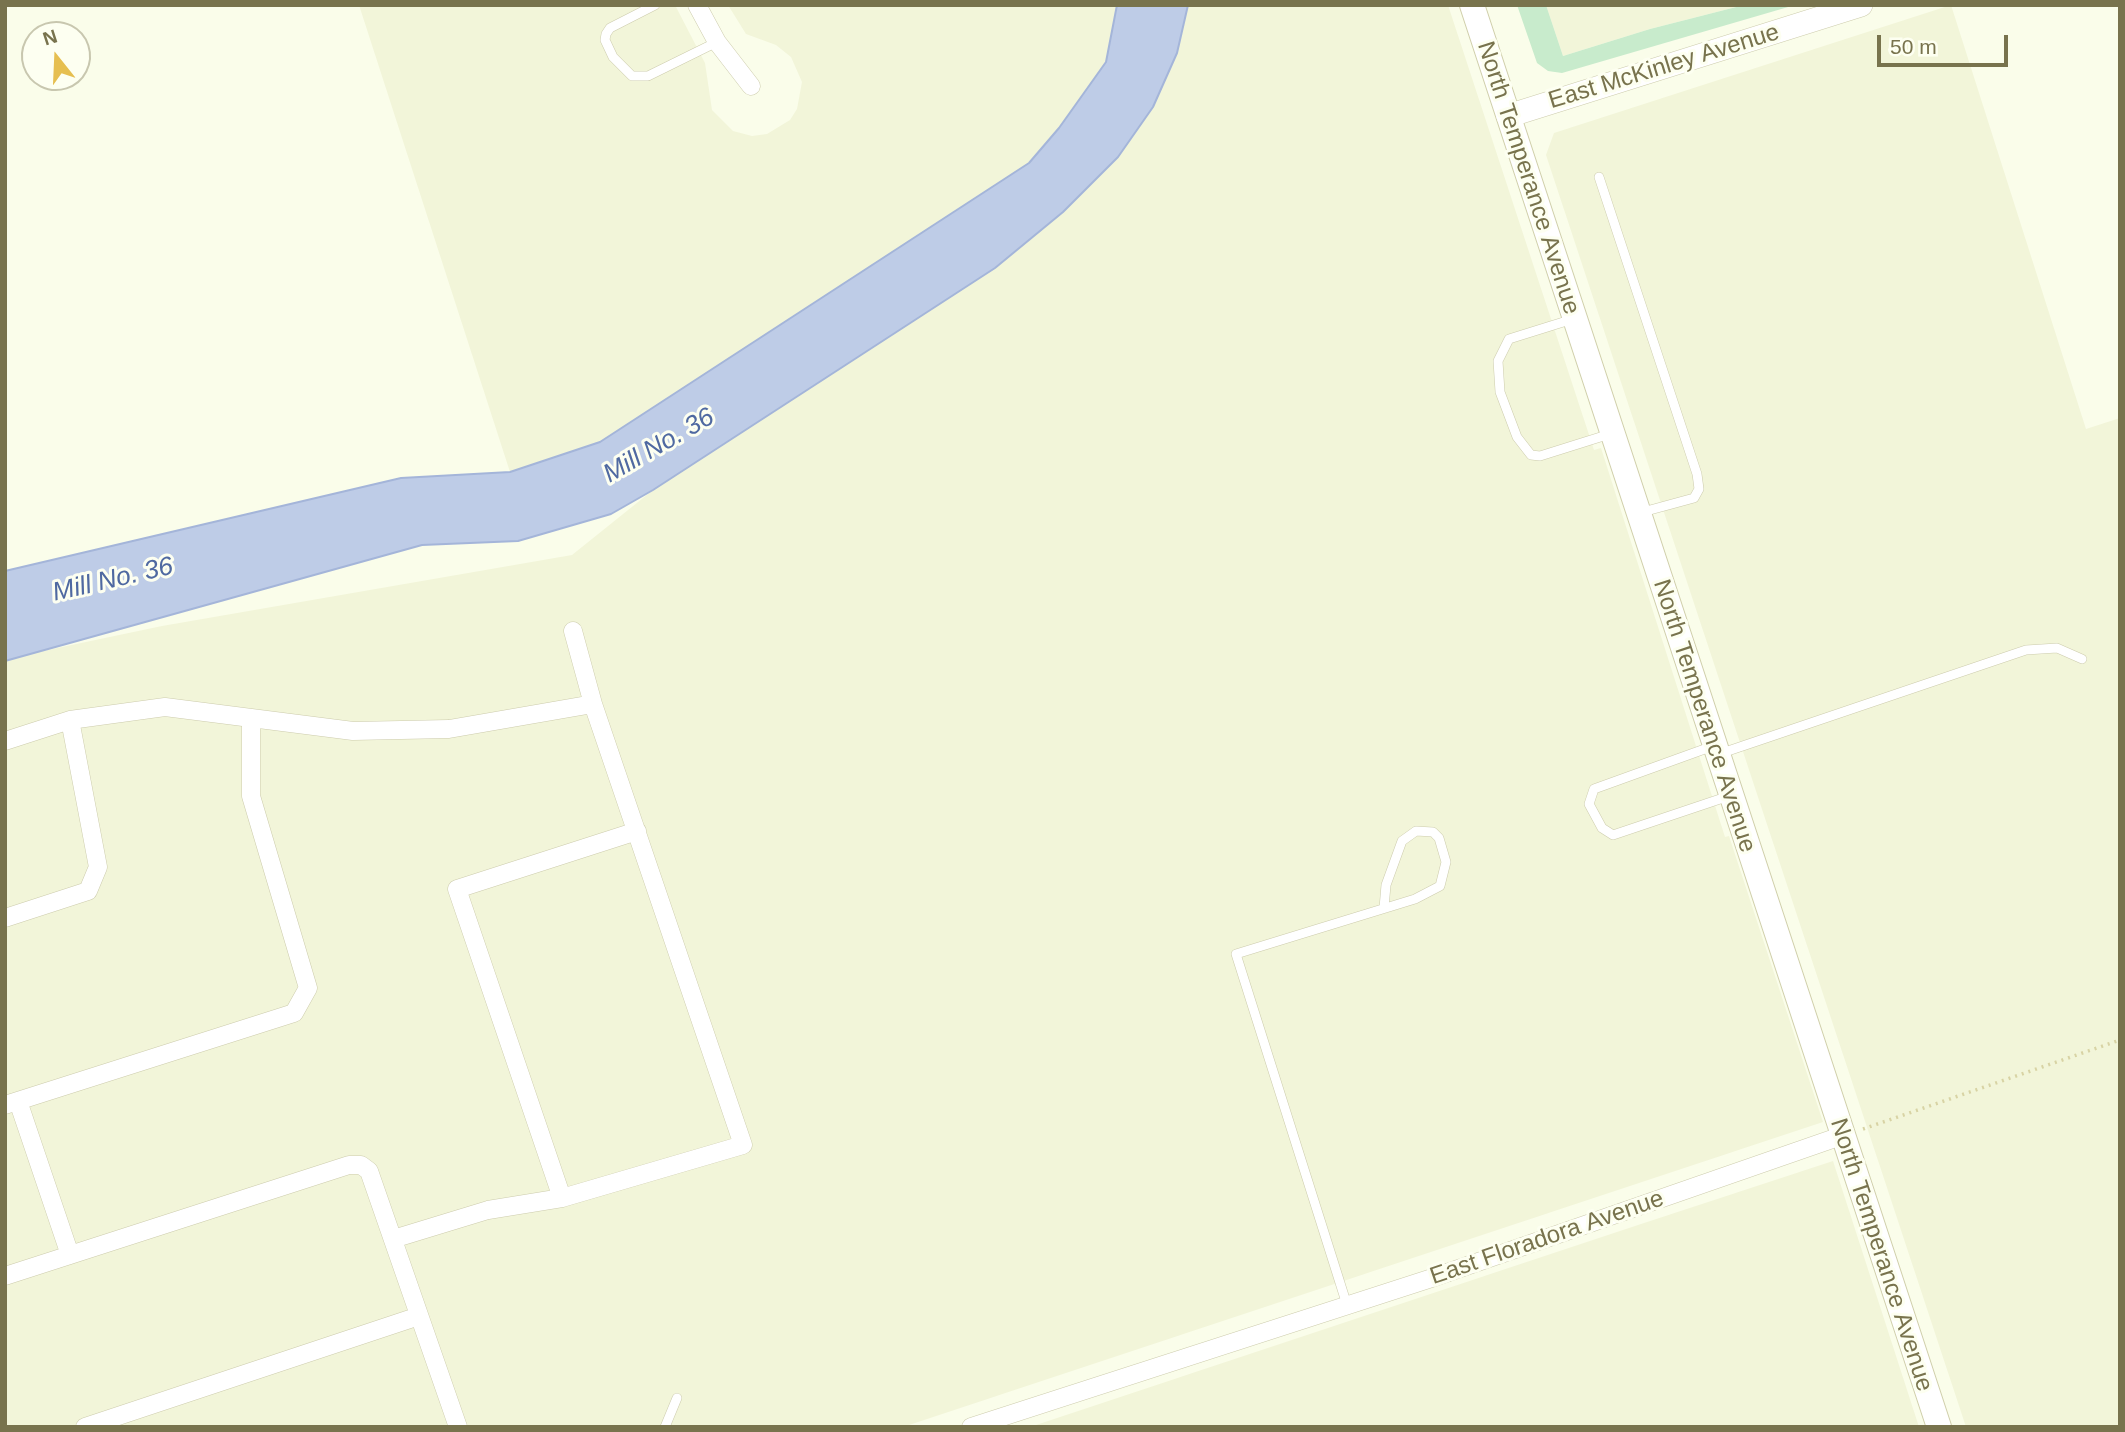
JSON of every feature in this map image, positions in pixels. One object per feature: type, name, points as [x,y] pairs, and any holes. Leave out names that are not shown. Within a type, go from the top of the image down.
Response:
[{"type":"main road","name":"North Temperance Avenue","points":[[1472,5],[1938,1427]]},
{"type":"street","points":[[697,5],[717,42],[751,86]]},
{"type":"street","name":"East McKinley Avenue","points":[[1508,116],[1861,5]]},
{"type":"street","points":[[393,1239],[488,1210],[562,1198],[743,1145],[593,704],[573,631]]},
{"type":"street","points":[[5,741],[70,720],[165,707],[352,731],[449,729],[593,704]]},
{"type":"street","points":[[70,1255],[12,1103],[294,1013],[308,988],[251,796],[251,718]]},
{"type":"street","points":[[5,918],[88,891],[98,867],[70,720]]},
{"type":"street","points":[[562,1198],[457,889],[637,831]]},
{"type":"street","name":"East Floradora Avenue","points":[[971,1427],[1347,1305],[1841,1136]]},
{"type":"street","points":[[5,1276],[349,1165],[361,1165],[369,1171],[458,1427]]},
{"type":"street","points":[[85,1427],[419,1316]]},
{"type":"lane","points":[[655,5],[610,28],[606,34],[605,40],[613,57],[632,76],[648,76],[717,42]]},
{"type":"lane","points":[[1599,177],[1698,474],[1699,489],[1694,498],[1638,514]]},
{"type":"lane","points":[[1573,319],[1509,340],[1498,361],[1500,392],[1517,437],[1531,455],[1540,456],[1612,434]]},
{"type":"lane","points":[[1730,796],[1613,835],[1602,828],[1589,804],[1594,789],[2026,650],[2057,648],[2082,659]]},
{"type":"lane","points":[[1347,1305],[1236,954],[1415,899],[1440,886],[1446,862],[1443,848],[1433,832],[1416,831],[1402,841],[1386,885],[1384,908]]},
{"type":"lane","points":[[665,1427],[677,1398]]},
{"type":"path","points":[[1841,1136],[2120,1040]]},
{"type":"shaded area","points":[[359,5],[675,5],[705,63],[712,110],[733,131],[752,136],[767,134],[790,120],[797,109],[802,82],[791,57],[776,45],[746,34],[728,5],[1117,5],[1106,62],[1059,128],[1029,163],[600,442],[510,472]]},
{"type":"shaded area","points":[[1188,5],[1448,5],[1594,450],[1601,448],[1725,837],[1729,836],[1823,1122],[903,1427],[5,1427],[5,659],[162,626],[572,555],[653,490],[995,268],[1177,53]]},
{"type":"shaded area","points":[[1517,5],[1546,5],[1563,56],[1650,29],[1744,5],[1795,5],[1562,73],[1548,71],[1537,63]]},
{"type":"shaded area","points":[[1546,5],[1744,5],[1650,29],[1563,56]]},
{"type":"shaded area","points":[[1951,5],[2086,429],[2120,418],[2120,1427],[1966,1427],[1546,155],[1554,133]]},
{"type":"shaded area","points":[[1833,1161],[1919,1427],[1030,1427],[1638,1225]]},
{"type":"water","name":"Mill No. 36","points":[[1117,5],[1188,5],[1177,53],[1153,107],[1118,157],[1063,212],[995,268],[653,490],[611,514],[518,541],[422,545],[5,661],[5,571],[401,478],[510,472],[600,442],[1029,163],[1059,128],[1106,62]]}]
